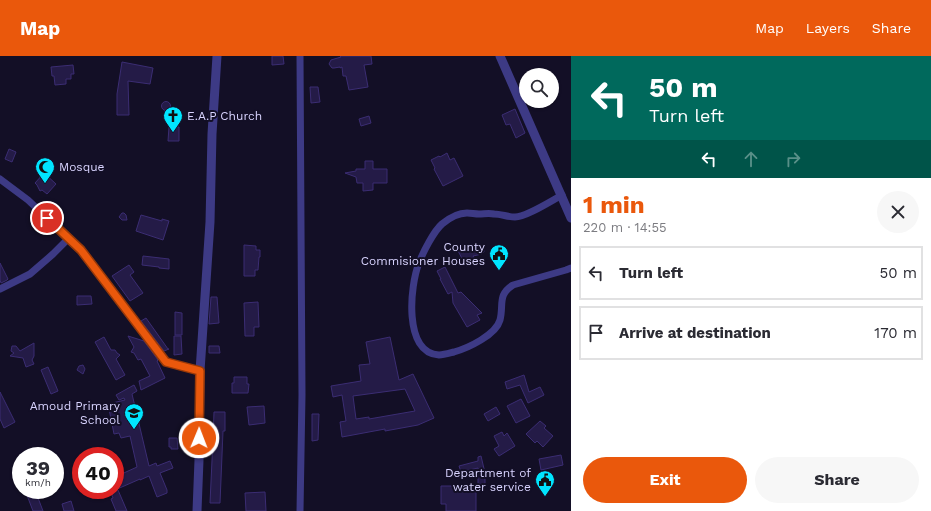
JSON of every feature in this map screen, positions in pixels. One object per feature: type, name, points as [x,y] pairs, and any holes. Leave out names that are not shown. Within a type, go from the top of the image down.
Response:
[{"type":"street","points":[[197,511],[200,371],[210,222],[212,134],[217,56]]},
{"type":"street","points":[[300,56],[302,387],[300,511]]},
{"type":"street","points":[[500,56],[571,218]]},
{"type":"street","points":[[0,179],[28,200],[81,250],[166,362],[200,371]]},
{"type":"street","points":[[562,195],[532,211],[516,217],[494,214],[466,213],[457,215],[442,224],[434,233],[419,263],[414,280],[411,306],[414,330],[419,342],[424,348],[439,355],[466,348],[484,338],[497,328],[500,320],[505,291],[513,285],[571,268]]},
{"type":"street","points":[[0,289],[30,274],[69,238]]},
{"type":"building","points":[[272,56],[283,56],[284,64],[272,65]]},
{"type":"building","points":[[340,56],[371,56],[372,64],[364,65],[368,87],[349,90],[346,76],[343,76],[342,67],[332,68],[329,64],[331,60],[341,57]]},
{"type":"building","points":[[122,62],[153,68],[150,84],[128,81],[129,115],[117,115],[117,94]]},
{"type":"building","points":[[73,65],[74,74],[71,74],[71,79],[66,79],[66,84],[55,85],[51,67]]},
{"type":"building","points":[[310,87],[318,87],[320,102],[311,103]]},
{"type":"building","points":[[164,102],[168,102],[170,106],[168,110],[164,110],[162,108],[162,104]]},
{"type":"building","points":[[515,109],[525,133],[516,138],[510,124],[506,125],[502,115]]},
{"type":"building","points":[[369,116],[371,123],[361,126],[359,119]]},
{"type":"building","points":[[169,127],[179,127],[179,141],[168,141]]},
{"type":"building","points":[[9,149],[16,152],[12,162],[5,159]]},
{"type":"building","points":[[447,153],[450,160],[454,158],[463,176],[443,186],[431,160]]},
{"type":"building","points":[[365,161],[373,161],[373,169],[387,169],[387,183],[373,183],[373,190],[363,191],[363,183],[357,183],[356,177],[345,173],[356,171],[356,169],[365,169]]},
{"type":"building","points":[[44,173],[56,184],[47,194],[42,190],[40,191],[35,183]]},
{"type":"building","points":[[122,213],[126,215],[127,220],[122,220],[119,217]]},
{"type":"building","points":[[141,215],[162,221],[162,219],[169,221],[163,240],[136,231]]},
{"type":"building","points":[[244,245],[256,246],[256,250],[260,250],[258,270],[255,270],[255,276],[244,276]]},
{"type":"building","points":[[480,245],[484,247],[484,252],[473,256],[476,261],[466,266],[457,249]]},
{"type":"building","points":[[143,256],[169,259],[169,269],[142,265]]},
{"type":"building","points":[[0,263],[8,279],[1,283],[0,280]]},
{"type":"building","points":[[129,265],[134,272],[130,275],[143,293],[130,301],[112,276]]},
{"type":"building","points":[[445,267],[458,293],[461,292],[482,313],[477,315],[480,320],[467,327],[453,303],[452,292],[448,294],[437,271]]},
{"type":"building","points":[[77,296],[91,296],[92,304],[77,305]]},
{"type":"building","points":[[211,297],[217,297],[219,323],[209,324]]},
{"type":"building","points":[[258,302],[259,327],[254,327],[254,336],[245,336],[244,303]]},
{"type":"building","points":[[175,312],[182,313],[182,335],[175,335]]},
{"type":"building","points":[[146,318],[169,349],[164,351],[141,321]]},
{"type":"building","points":[[128,336],[144,341],[158,360],[157,361],[165,378],[141,390],[139,381],[150,376],[141,359],[138,360],[134,353],[131,352],[134,347]]},
{"type":"building","points":[[174,336],[181,336],[182,354],[174,355]]},
{"type":"building","points":[[104,337],[111,350],[115,350],[120,355],[116,359],[125,375],[116,380],[95,342]]},
{"type":"building","points":[[390,337],[399,380],[413,374],[434,418],[418,425],[342,437],[340,422],[346,421],[342,395],[333,397],[331,386],[361,381],[359,365],[370,364],[366,342]],"holes":[[[405,389],[415,411],[369,419],[369,417],[356,419],[353,396]]]},
{"type":"building","points":[[34,343],[34,356],[32,360],[34,364],[26,367],[23,358],[10,356],[14,353],[11,351],[12,346],[16,346],[20,351]]},
{"type":"building","points":[[209,346],[219,346],[220,353],[209,353]]},
{"type":"building","points":[[83,365],[85,369],[83,374],[77,370],[79,366]]},
{"type":"building","points":[[48,367],[58,391],[51,394],[41,370]]},
{"type":"building","points":[[524,375],[529,392],[540,387],[544,395],[528,403],[520,385],[507,389],[505,382]]},
{"type":"building","points":[[234,377],[247,377],[247,384],[249,384],[248,393],[232,393],[232,383],[234,383]]},
{"type":"building","points":[[134,385],[137,391],[132,394],[149,466],[156,463],[157,466],[170,461],[173,468],[160,473],[167,493],[157,497],[149,476],[124,486],[124,473],[137,467],[130,436],[121,438],[119,433],[114,434],[108,404],[125,400],[124,398],[119,400],[116,395]]},
{"type":"building","points":[[0,392],[15,422],[4,428],[0,419]]},
{"type":"building","points":[[521,399],[530,416],[516,423],[507,406]]},
{"type":"building","points":[[264,406],[265,423],[249,425],[247,407]]},
{"type":"building","points":[[496,407],[500,414],[488,421],[484,414]]},
{"type":"building","points":[[214,412],[225,412],[220,503],[210,503]]},
{"type":"building","points":[[312,414],[319,414],[318,440],[312,441]]},
{"type":"building","points":[[540,421],[546,426],[544,428],[553,436],[543,447],[537,441],[535,443],[526,434]]},
{"type":"building","points":[[502,432],[504,436],[507,433],[515,446],[499,456],[494,449],[499,446],[494,436]]},
{"type":"building","points":[[169,438],[177,438],[178,449],[171,449],[171,447],[169,447]]},
{"type":"building","points":[[561,455],[563,465],[541,470],[539,459]]},
{"type":"building","points":[[481,456],[485,473],[485,484],[478,484],[478,468],[461,472],[459,466],[478,461],[478,457]]},
{"type":"building","points":[[441,486],[476,486],[476,511],[446,511],[446,504],[441,504]]},
{"type":"building","points":[[265,492],[266,511],[246,511],[245,493]]},
{"type":"building","points":[[28,499],[38,499],[43,511],[33,511]]},
{"type":"building","points":[[111,499],[122,499],[127,511],[116,511]]},
{"type":"building","points":[[71,501],[74,511],[64,511],[62,504]]},
{"type":"place","name":"E.A.P Church","points":[[173,133]]},
{"type":"place","name":"Mosque","points":[[45,184]]},
{"type":"place","name":"County Commisioner Houses","points":[[499,271]]},
{"type":"place","name":"Amoud Primary School","points":[[134,430]]},
{"type":"place","name":"Department of water service","points":[[545,497]]},
{"type":"route","points":[[47,218],[81,250],[166,362],[200,371],[199,438]]}]
